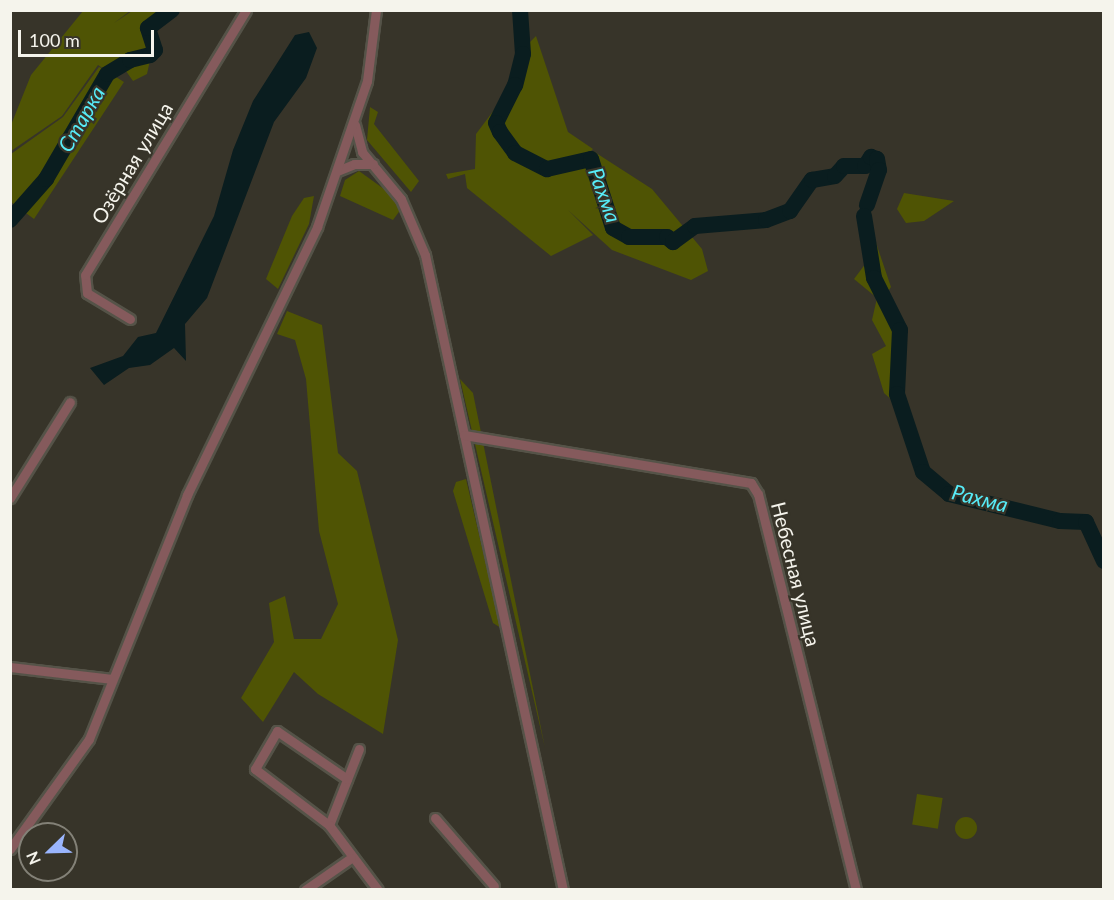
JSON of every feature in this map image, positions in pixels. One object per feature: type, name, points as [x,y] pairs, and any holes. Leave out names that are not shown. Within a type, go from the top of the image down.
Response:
[{"type":"street","name":"Озёрная улица","points":[[130,319],[87,293],[85,275],[246,10]]},
{"type":"street","points":[[10,849],[88,739],[187,495],[316,227],[355,122],[375,49],[376,10]]},
{"type":"street","points":[[355,122],[356,141],[401,199],[425,255],[563,890]]},
{"type":"street","points":[[337,171],[354,164],[373,164]]},
{"type":"street","points":[[10,498],[70,402]]},
{"type":"street","name":"Небесная улица","points":[[464,435],[751,483],[856,890]]},
{"type":"street","points":[[10,667],[112,679]]},
{"type":"street","points":[[347,779],[277,731],[255,769],[329,825],[351,858],[378,890]]},
{"type":"street","points":[[329,825],[359,749]]},
{"type":"street","points":[[435,818],[493,888]]},
{"type":"street","points":[[305,890],[351,858]]},
{"type":"shaded area","points":[[83,11],[130,11],[114,23],[132,11],[161,11],[147,74],[133,81],[121,64],[108,72],[124,82],[34,219],[11,202],[11,154],[63,117],[99,67],[107,71],[98,65],[62,116],[11,151],[11,125],[31,75]]},
{"type":"shaded area","points":[[309,32],[317,48],[306,78],[274,122],[207,298],[185,324],[186,361],[174,348],[150,365],[129,368],[104,385],[90,368],[123,356],[138,337],[156,333],[214,216],[233,150],[253,101],[295,35]]},
{"type":"shaded area","points":[[536,36],[568,132],[593,149],[587,155],[607,184],[603,170],[589,155],[593,151],[652,189],[702,249],[708,271],[691,280],[612,250],[568,210],[593,235],[551,256],[467,188],[465,174],[448,179],[446,174],[475,169],[476,134],[497,106],[510,104],[527,45]]},
{"type":"shaded area","points":[[370,107],[378,112],[374,124],[419,181],[411,192],[367,140]]},
{"type":"shaded area","points":[[359,171],[391,194],[401,209],[393,220],[340,196],[345,180]]},
{"type":"shaded area","points":[[904,193],[954,201],[924,221],[906,223],[897,209]]},
{"type":"shaded area","points":[[314,196],[309,224],[278,289],[266,279],[292,216],[304,198]]},
{"type":"shaded area","points":[[873,234],[891,287],[885,296],[904,323],[894,366],[895,403],[884,393],[872,354],[886,346],[872,320],[877,298],[854,279],[866,263]]},
{"type":"shaded area","points":[[287,311],[322,325],[338,453],[357,471],[398,640],[383,734],[318,694],[294,672],[263,722],[241,698],[274,642],[269,603],[285,596],[294,639],[321,639],[338,604],[319,531],[306,379],[295,340],[277,334]]},
{"type":"shaded area","points":[[460,379],[473,393],[545,748]]},
{"type":"shaded area","points":[[466,479],[501,628],[493,623],[453,491],[456,482]]},
{"type":"shaded area","points":[[917,794],[943,798],[938,829],[912,825]]},
{"type":"shaded area","points":[[962,817],[970,817],[977,824],[977,832],[970,839],[962,839],[955,832],[955,824]]},
{"type":"waterway","name":"Старка","points":[[10,220],[46,179],[107,74],[130,60],[150,55],[155,50],[148,28],[172,10]]},
{"type":"waterway","name":"Рахма","points":[[520,10],[523,54],[515,85],[496,123],[500,132],[515,153],[547,169],[591,159],[613,228],[629,237],[667,237],[673,242],[695,226],[766,220],[790,211],[812,180],[835,176],[844,166],[865,166],[871,157],[877,159],[879,170],[867,205]]},
{"type":"waterway","name":"Рахма","points":[[864,216],[874,278],[900,330],[897,394],[923,472],[949,494],[1060,521],[1086,522],[1104,561]]}]
